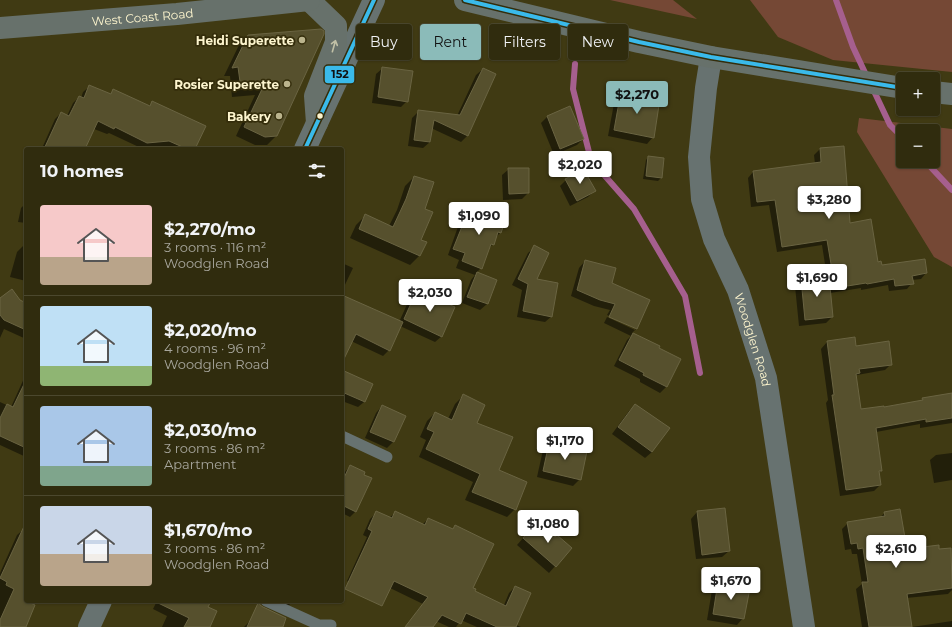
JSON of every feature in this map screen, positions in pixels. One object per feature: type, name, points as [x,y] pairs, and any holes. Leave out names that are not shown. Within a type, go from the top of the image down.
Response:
[{"type":"main road","name":"West Coast Road","points":[[0,28],[177,14],[309,0]]},
{"type":"main road","points":[[309,0],[336,26],[336,42],[315,96],[317,123]]},
{"type":"main road","points":[[465,0],[639,42],[711,57],[896,87]]},
{"type":"main road","points":[[940,93],[952,94]]},
{"type":"street","points":[[306,147],[374,0]]},
{"type":"street","name":"Woodglen Road","points":[[711,57],[706,88],[699,157],[702,199],[714,239],[738,290],[766,378],[804,627]]},
{"type":"street","points":[[89,627],[100,603]]},
{"type":"lane","points":[[344,437],[387,457]]},
{"type":"lane","points":[[271,603],[319,624],[331,626]]},
{"type":"shaded area","points":[[610,0],[673,0],[697,19]]},
{"type":"shaded area","points":[[750,0],[952,0],[952,72],[833,60],[778,37]]},
{"type":"shaded area","points":[[859,118],[910,124],[896,124],[896,168],[940,168],[940,128],[952,129],[952,267],[934,257],[857,132]]},
{"type":"building","points":[[321,29],[324,31],[324,34],[277,136],[265,137],[244,127],[263,87],[241,89],[238,67],[232,68],[248,35]]},
{"type":"building","points":[[382,67],[413,71],[408,102],[378,97]]},
{"type":"building","points":[[483,68],[496,74],[468,136],[434,120],[430,142],[414,140],[418,110],[460,115]]},
{"type":"building","points":[[89,85],[111,94],[113,89],[150,106],[152,101],[206,126],[196,147],[182,147],[169,141],[147,143],[115,127],[114,129],[98,121],[86,147],[45,147],[61,112],[69,116],[79,96],[84,98]]},
{"type":"building","points":[[621,91],[651,96],[650,103],[659,105],[654,138],[614,130]]},
{"type":"building","points":[[570,106],[584,139],[560,149],[547,116]]},
{"type":"building","points":[[844,146],[850,223],[871,219],[878,262],[881,261],[882,265],[925,259],[927,273],[912,276],[914,284],[895,286],[894,279],[835,288],[827,240],[782,247],[775,200],[757,202],[753,171],[821,162],[820,148]]},
{"type":"building","points":[[648,156],[664,158],[662,178],[646,176]]},
{"type":"building","points":[[508,168],[529,168],[529,193],[509,194]]},
{"type":"building","points":[[584,170],[596,191],[577,201],[565,179]]},
{"type":"building","points":[[414,176],[434,182],[425,209],[433,212],[421,240],[427,242],[420,256],[359,229],[365,214],[393,227],[406,199]]},
{"type":"building","points":[[487,207],[507,215],[501,233],[498,232],[494,245],[491,244],[482,269],[462,261],[465,253],[453,249],[467,214],[482,220]]},
{"type":"building","points":[[534,245],[549,253],[537,279],[558,283],[552,317],[523,311],[528,284],[518,279]]},
{"type":"building","points":[[585,260],[616,268],[612,283],[650,300],[637,329],[609,317],[615,304],[600,300],[577,290]]},
{"type":"building","points":[[477,272],[497,280],[488,304],[467,297]]},
{"type":"building","points":[[829,276],[833,317],[805,320],[801,279]]},
{"type":"building","points":[[12,289],[20,300],[24,302],[24,329],[4,320],[0,315],[0,298]]},
{"type":"building","points":[[417,290],[455,307],[442,337],[404,319]]},
{"type":"building","points":[[344,296],[403,322],[390,351],[356,334],[344,359]]},
{"type":"building","points":[[633,333],[660,346],[659,348],[681,359],[667,387],[643,375],[644,373],[619,360]]},
{"type":"building","points":[[855,337],[856,346],[889,341],[892,365],[859,369],[860,373],[856,374],[861,409],[884,407],[952,393],[952,418],[926,422],[926,419],[876,428],[882,471],[879,471],[881,485],[846,490],[832,395],[834,395],[827,341]]},
{"type":"building","points":[[344,371],[373,384],[365,402],[344,393]]},
{"type":"building","points":[[24,384],[24,447],[0,436],[0,418],[7,404],[13,407]]},
{"type":"building","points":[[463,394],[485,405],[477,423],[513,437],[499,470],[527,482],[516,510],[472,492],[480,474],[426,449],[434,432],[427,429],[435,412],[452,420]]},
{"type":"building","points":[[635,404],[670,428],[652,452],[618,427]]},
{"type":"building","points":[[382,405],[406,416],[394,442],[370,432]]},
{"type":"building","points":[[549,443],[587,451],[581,480],[543,471]]},
{"type":"building","points":[[350,465],[365,472],[364,475],[372,478],[356,512],[344,506],[344,478]]},
{"type":"building","points":[[725,508],[730,551],[702,555],[697,511]]},
{"type":"building","points":[[900,509],[907,549],[939,545],[939,549],[951,548],[952,588],[907,594],[912,627],[869,627],[862,582],[868,582],[863,548],[858,549],[857,543],[851,544],[847,522],[885,516],[884,512]]},
{"type":"building","points":[[376,511],[392,518],[395,511],[425,525],[428,518],[453,529],[455,525],[494,544],[473,588],[476,589],[475,591],[506,606],[515,586],[531,593],[516,627],[497,627],[466,613],[461,624],[442,615],[433,627],[405,627],[428,597],[394,581],[382,606],[345,589],[372,531],[368,529]]},
{"type":"building","points":[[537,522],[555,537],[557,535],[572,548],[556,567],[523,538]]},
{"type":"building","points":[[24,526],[24,603],[35,605],[26,627],[0,627],[0,620],[14,589],[6,585],[7,582],[0,578]]},
{"type":"building","points":[[718,582],[750,588],[744,619],[713,614]]},
{"type":"building","points":[[158,603],[210,603],[208,607],[217,611],[210,627],[184,627],[189,618]]},
{"type":"building","points":[[258,603],[286,618],[283,627],[247,627]]},
{"type":"waterway","points":[[836,0],[853,47],[867,77]]},
{"type":"waterway","points":[[575,64],[573,89],[591,160],[634,209],[685,296],[700,373]]},
{"type":"waterway","points":[[873,89],[890,125],[896,131]]},
{"type":"waterway","points":[[932,168],[952,190]]},
{"type":"transit line","name":"152","points":[[306,147],[374,0]]},
{"type":"transit line","name":"152","points":[[465,0],[639,42],[711,57],[896,87]]},
{"type":"place","name":"Heidi Superette","points":[[302,40]]},
{"type":"place","name":"Rosier Superette","points":[[287,84]]},
{"type":"place","name":"Bakery","points":[[279,116]]}]
